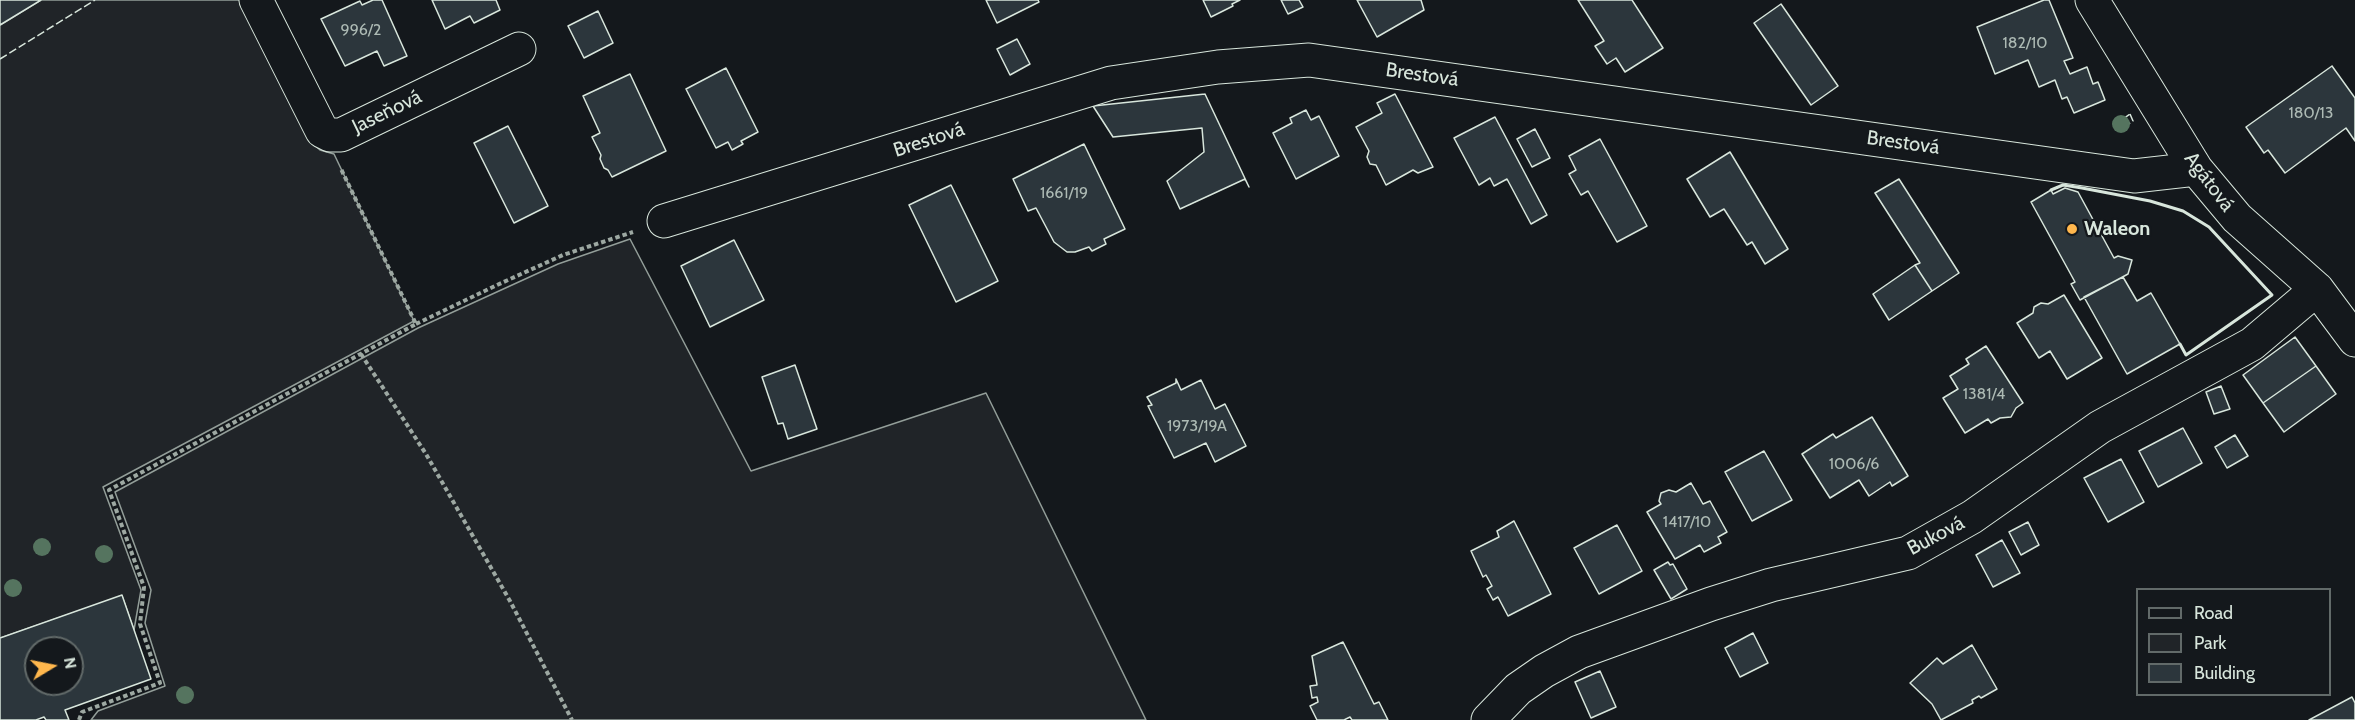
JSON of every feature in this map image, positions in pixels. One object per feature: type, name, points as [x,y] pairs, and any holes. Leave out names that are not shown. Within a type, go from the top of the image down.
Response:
[{"type":"street","name":"Jaseňová","points":[[256,0],[322,131],[330,135],[341,135],[519,49]]},
{"type":"street","name":"Agátová","points":[[2092,0],[2196,169],[2237,218],[2317,289],[2355,339]]},
{"type":"street","name":"Brestová","points":[[664,221],[1111,83],[1241,65],[1309,60],[2134,176],[2196,169]]},
{"type":"street","name":"Buková","points":[[1488,720],[1518,689],[1544,671],[1579,652],[1711,604],[1771,585],[1908,553],[1972,517],[2100,426],[2252,344],[2317,289]]},
{"type":"path","points":[[322,131],[416,324]]},
{"type":"path","points":[[79,720],[82,712],[160,683],[140,624],[144,588],[110,490],[416,324],[496,285],[563,255],[664,221]]},
{"type":"path","points":[[361,354],[426,453],[510,601],[572,720]]},
{"type":"green space","points":[[41,0],[240,0],[312,143],[320,150],[334,154],[414,321],[103,487],[141,590],[134,630],[122,596],[0,638],[0,25]]},
{"type":"green space","points":[[630,239],[751,471],[986,393],[1146,720],[91,720],[98,711],[165,686],[145,623],[151,590],[115,492],[418,328],[558,264]]},
{"type":"building","points":[[0,0],[41,0],[0,25]]},
{"type":"building","points":[[373,0],[382,0],[407,56],[384,66],[377,51],[345,66],[321,19],[360,1],[362,5]]},
{"type":"building","points":[[432,0],[496,0],[500,10],[474,23],[470,16],[445,29]]},
{"type":"building","points":[[986,0],[1038,0],[1039,2],[997,23]]},
{"type":"building","points":[[1203,0],[1240,0],[1211,17]]},
{"type":"building","points":[[1281,0],[1299,0],[1303,7],[1288,14]]},
{"type":"building","points":[[1357,0],[1421,0],[1424,10],[1377,37]]},
{"type":"building","points":[[1578,0],[1632,0],[1663,48],[1625,72],[1616,58],[1607,64],[1595,46],[1604,41]]},
{"type":"building","points":[[2049,0],[2073,58],[2064,61],[2070,74],[2087,67],[2093,84],[2098,82],[2105,100],[2074,113],[2067,97],[2062,99],[2055,80],[2039,87],[2028,60],[1995,74],[1977,27]]},
{"type":"building","points":[[1781,4],[1838,86],[1811,105],[1754,23]]},
{"type":"building","points":[[598,11],[613,43],[584,58],[568,26]]},
{"type":"building","points":[[1017,39],[1030,64],[1010,75],[997,49]]},
{"type":"building","points":[[2332,66],[2355,98],[2355,141],[2346,128],[2285,173],[2268,150],[2264,153],[2246,127]]},
{"type":"building","points":[[726,68],[758,132],[741,141],[743,144],[732,150],[728,142],[716,148],[686,89]]},
{"type":"building","points":[[630,74],[666,151],[612,177],[604,168],[600,159],[601,155],[592,137],[600,133],[583,96]]},
{"type":"building","points":[[1205,94],[1249,187],[1245,179],[1180,209],[1167,181],[1204,152],[1202,128],[1113,137],[1093,106]]},
{"type":"building","points":[[1395,94],[1433,167],[1418,173],[1413,170],[1386,185],[1376,165],[1370,164],[1367,157],[1369,151],[1356,127],[1382,113],[1377,103]]},
{"type":"building","points":[[1306,110],[1311,120],[1319,116],[1339,156],[1296,179],[1273,133],[1292,123],[1290,118]]},
{"type":"building","points":[[1495,117],[1547,215],[1531,224],[1507,179],[1494,186],[1490,178],[1479,185],[1454,138]]},
{"type":"building","points":[[508,126],[548,206],[514,223],[474,143]]},
{"type":"building","points":[[1535,129],[1550,158],[1532,167],[1517,139]]},
{"type":"building","points":[[1600,139],[1647,226],[1617,242],[1588,191],[1581,195],[1569,174],[1576,170],[1569,156]]},
{"type":"building","points":[[1084,144],[1125,229],[1104,239],[1106,244],[1092,251],[1089,247],[1067,252],[1054,242],[1036,208],[1028,211],[1013,179]]},
{"type":"building","points":[[1730,152],[1788,249],[1765,264],[1752,242],[1747,245],[1724,209],[1710,217],[1687,179]]},
{"type":"building","points":[[1899,179],[1959,273],[1932,291],[1915,265],[1920,263],[1875,193]]},
{"type":"building","points":[[951,185],[998,281],[956,302],[909,205]]},
{"type":"building","name":"Waleon","points":[[2065,188],[2078,192],[2114,258],[2118,256],[2132,260],[2128,274],[2080,300],[2071,284],[2075,282],[2031,202],[2051,190],[2053,194]]},
{"type":"building","points":[[734,240],[764,300],[710,327],[681,266]]},
{"type":"building","points":[[1915,265],[1932,291],[1889,320],[1873,294]]},
{"type":"building","points":[[2123,277],[2137,301],[2151,293],[2180,344],[2127,374],[2084,297]]},
{"type":"building","points":[[2064,295],[2102,358],[2067,379],[2050,351],[2039,358],[2017,323],[2033,313],[2034,307],[2041,303],[2048,304]]},
{"type":"building","points":[[2295,337],[2316,366],[2263,403],[2243,375]]},
{"type":"building","points":[[1986,346],[2023,403],[2016,408],[2011,417],[2000,418],[1991,423],[1988,419],[1965,433],[1943,398],[1958,389],[1950,376],[1969,364],[1966,359]]},
{"type":"building","points":[[795,365],[817,429],[788,439],[783,423],[778,424],[762,377]]},
{"type":"building","points":[[2316,366],[2336,394],[2284,432],[2263,403]]},
{"type":"building","points":[[1176,379],[1181,390],[1201,380],[1215,409],[1225,404],[1246,446],[1215,462],[1206,443],[1174,458],[1148,406],[1152,405],[1147,397],[1176,383]]},
{"type":"building","points":[[2221,386],[2230,409],[2214,414],[2206,392]]},
{"type":"building","points":[[1872,417],[1908,476],[1892,486],[1890,482],[1869,496],[1859,480],[1830,498],[1802,454],[1833,434],[1836,438]]},
{"type":"building","points":[[2183,428],[2202,463],[2158,487],[2139,451]]},
{"type":"building","points":[[2235,435],[2248,456],[2227,468],[2215,447]]},
{"type":"building","points":[[1764,451],[1792,500],[1752,521],[1725,472]]},
{"type":"building","points":[[2121,459],[2144,502],[2108,522],[2084,478]]},
{"type":"building","points":[[1691,483],[1703,504],[1710,501],[1727,532],[1718,537],[1721,543],[1704,552],[1700,545],[1675,559],[1647,512],[1661,504],[1659,501],[1661,493],[1669,490],[1676,492]]},
{"type":"building","points":[[1514,521],[1551,594],[1508,616],[1498,597],[1493,600],[1487,589],[1492,586],[1486,575],[1483,577],[1471,551],[1499,537],[1497,531]]},
{"type":"building","points":[[2028,522],[2039,545],[2021,555],[2009,532]]},
{"type":"building","points":[[1617,525],[1642,571],[1599,594],[1574,548]]},
{"type":"building","points":[[2002,540],[2020,573],[1993,587],[1976,555]]},
{"type":"building","points":[[1668,562],[1670,565],[1673,564],[1687,589],[1671,599],[1654,570]]},
{"type":"building","points":[[122,595],[151,679],[65,710],[69,720],[46,720],[44,717],[36,720],[0,720],[0,638]]},
{"type":"building","points":[[1753,633],[1768,663],[1740,677],[1725,648]]},
{"type":"building","points":[[1343,642],[1374,704],[1379,702],[1388,720],[1352,720],[1350,717],[1344,720],[1317,720],[1310,706],[1318,702],[1317,697],[1312,698],[1310,686],[1317,685],[1312,656]]},
{"type":"building","points":[[1972,645],[1997,689],[1981,698],[1979,696],[1972,700],[1973,703],[1941,720],[1932,704],[1910,683],[1937,658],[1943,664]]},
{"type":"building","points":[[1600,671],[1616,707],[1591,718],[1575,682]]},
{"type":"building","points":[[2352,697],[2355,703],[2355,720],[2309,720]]},
{"type":"fence","points":[[0,59],[95,0]]},
{"type":"fence","points":[[2130,114],[2133,121],[2127,125],[2123,119],[2130,114]]},
{"type":"wall","points":[[2051,190],[2063,185],[2082,188],[2150,201],[2183,211],[2209,227],[2272,295],[2186,355],[2180,344]]},
{"type":"place","name":"Waleon","points":[[2072,229]]}]
